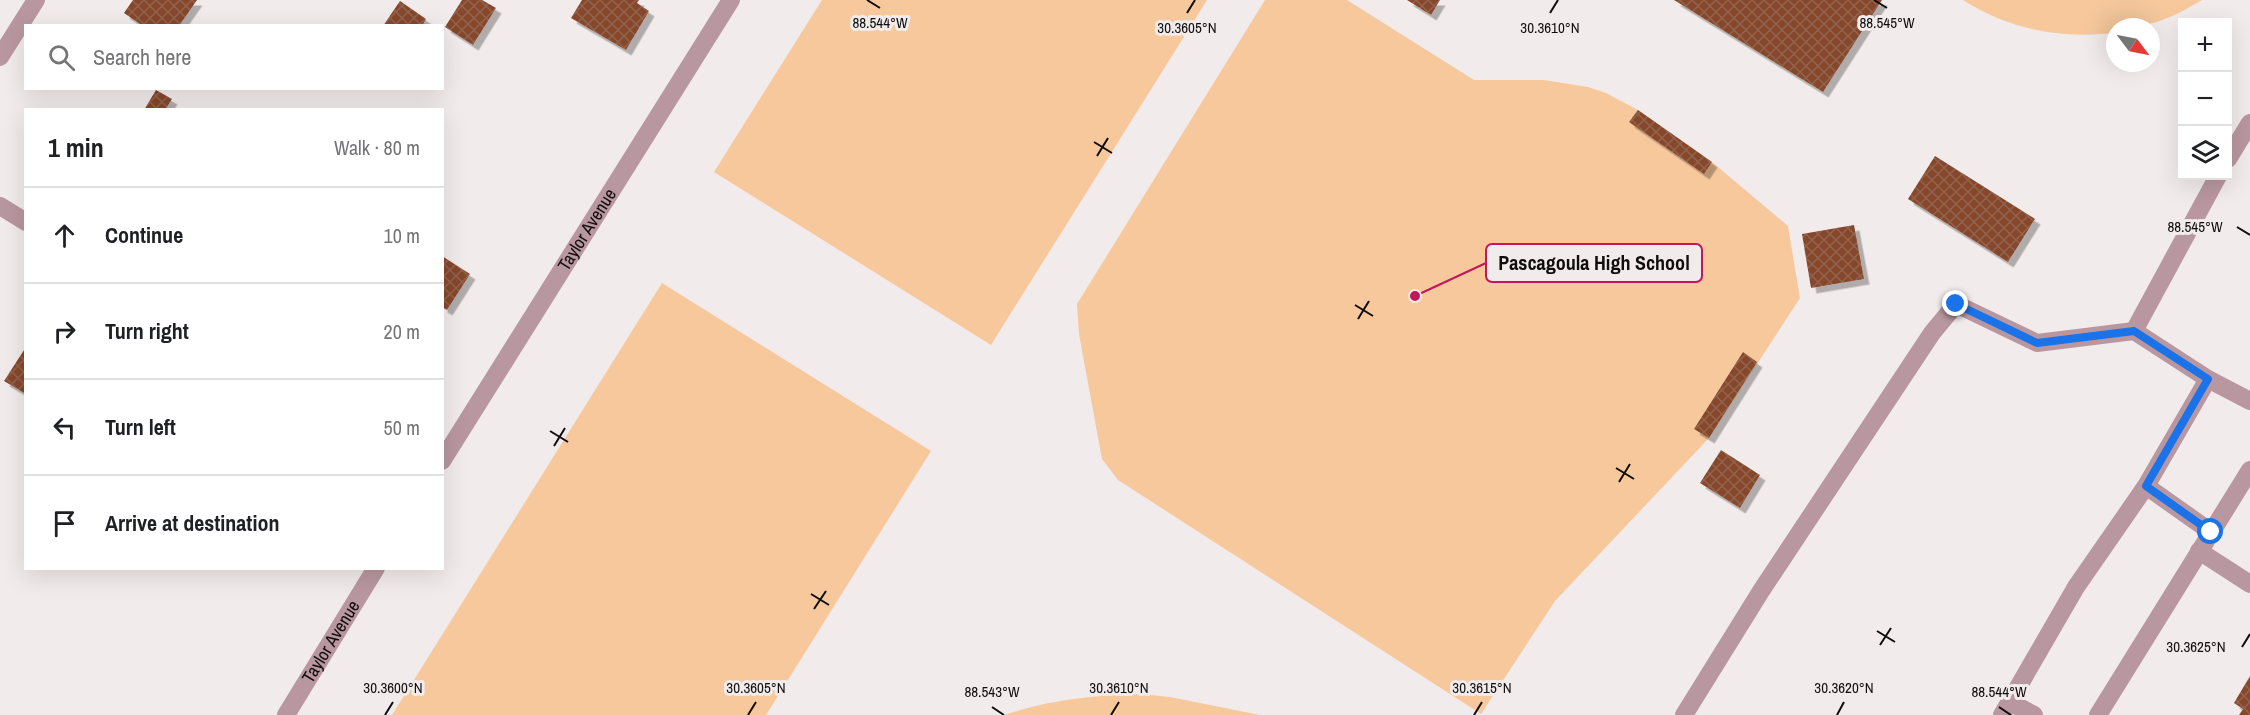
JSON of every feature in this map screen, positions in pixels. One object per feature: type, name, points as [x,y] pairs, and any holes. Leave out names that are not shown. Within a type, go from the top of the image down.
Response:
[{"type":"street","points":[[0,57],[36,0]]},
{"type":"street","name":"Taylor Avenue","points":[[444,458],[731,0]]},
{"type":"street","points":[[2232,152],[2250,123]]},
{"type":"street","points":[[2134,331],[2216,180]]},
{"type":"street","points":[[0,206],[24,221]]},
{"type":"street","points":[[1684,715],[1761,591],[1912,364],[1956,304],[2037,343],[2134,331],[2208,379],[2250,400]]},
{"type":"street","points":[[2034,715],[2006,708],[2076,587],[2146,486],[2208,379]]},
{"type":"street","points":[[2098,715],[2250,470]]},
{"type":"street","points":[[2146,486],[2211,532]]},
{"type":"street","points":[[2199,551],[2250,584]]},
{"type":"street","name":"Taylor Avenue","points":[[286,715],[375,570]]},
{"type":"shaded area","points":[[822,0],[1207,0],[991,345],[714,172]]},
{"type":"shaded area","points":[[1265,0],[1347,0],[1474,80],[1544,80],[1588,87],[1606,93],[1638,110],[1712,162],[1788,226],[1800,298],[1709,438],[1555,601],[1481,714],[1118,480],[1102,459],[1079,334],[1077,304]]},
{"type":"shaded area","points":[[1963,0],[2202,0],[2160,21],[2160,18],[2106,18],[2106,33],[2072,34],[2034,30],[1980,10]]},
{"type":"shaded area","points":[[662,283],[931,451],[766,715],[392,715]]},
{"type":"shaded area","points":[[1140,694],[1170,697],[1260,715],[1004,715],[1071,699]]},
{"type":"building","points":[[133,0],[197,0],[180,24],[140,24],[124,13]]},
{"type":"building","points":[[462,0],[482,0],[496,8],[473,45],[445,27]]},
{"type":"building","points":[[582,0],[639,0],[637,3],[649,11],[626,50],[571,18]]},
{"type":"building","points":[[1407,0],[1440,0],[1431,15]]},
{"type":"building","points":[[1674,0],[1882,0],[1823,92]]},
{"type":"building","points":[[400,1],[426,19],[423,24],[384,24]]},
{"type":"building","points":[[156,90],[172,99],[166,108],[145,108]]},
{"type":"building","points":[[1638,110],[1712,162],[1704,174],[1629,122]]},
{"type":"building","points":[[1935,156],[2035,219],[2008,262],[1908,199]]},
{"type":"building","points":[[1854,225],[1864,279],[1811,288],[1802,234]]},
{"type":"building","points":[[444,257],[470,274],[447,310],[444,308]]},
{"type":"building","points":[[24,350],[24,393],[4,381]]},
{"type":"building","points":[[1743,352],[1757,362],[1709,438],[1694,429]]},
{"type":"building","points":[[1721,450],[1760,475],[1740,508],[1700,483]]},
{"type":"building","points":[[2250,676],[2250,715],[2239,715],[2243,709],[2234,703]]},
{"type":"place","name":"Pascagoula High School","points":[[1415,296]]},
{"type":"route","points":[[1956,304],[2037,343],[2134,331],[2208,379],[2146,486],[2211,532]]}]
